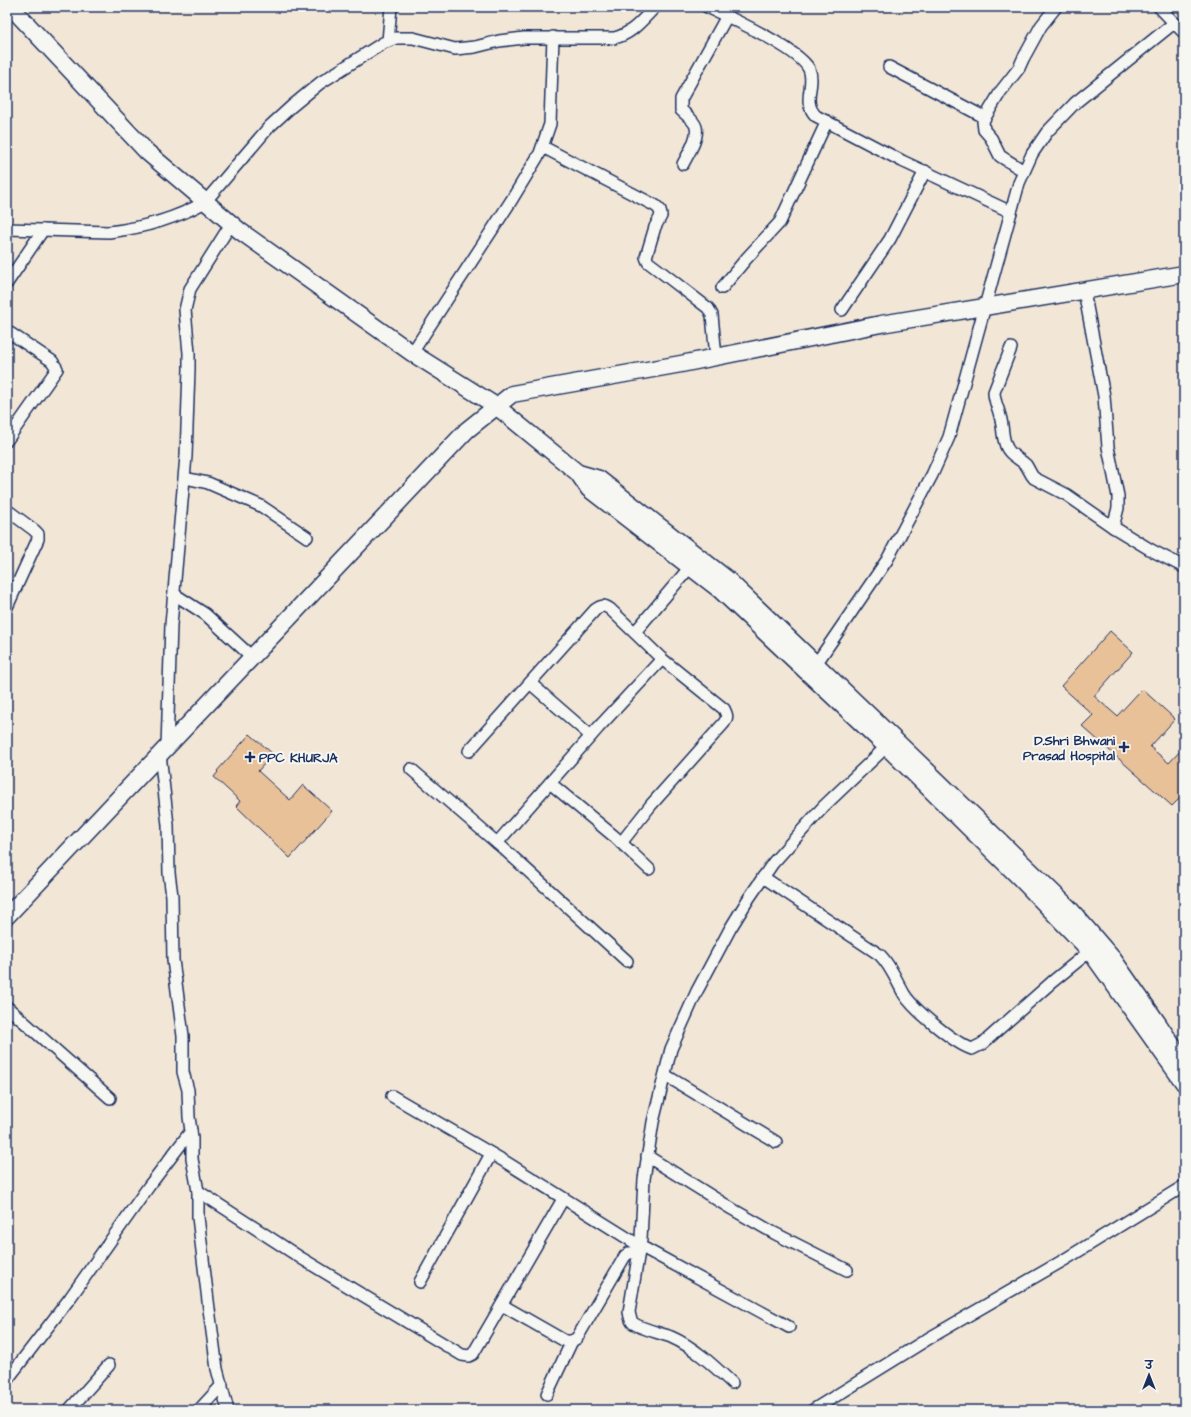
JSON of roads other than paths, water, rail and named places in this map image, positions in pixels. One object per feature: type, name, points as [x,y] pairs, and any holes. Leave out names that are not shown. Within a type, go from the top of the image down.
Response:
[{"type":"street","points":[[11,7],[146,152],[231,224],[412,353],[496,406],[578,472],[589,489],[720,590],[886,747],[1018,876],[1090,950],[1184,1083]]},
{"type":"street","points":[[388,41],[391,7]]},
{"type":"street","points":[[7,228],[109,232],[146,225],[193,209],[205,202],[269,127],[292,106],[320,83],[383,43],[396,38],[413,38],[455,49],[524,38],[553,37],[605,39],[623,36],[631,32],[655,7]]},
{"type":"street","points":[[707,7],[727,16],[789,50],[802,61],[809,70],[809,100],[812,112],[816,116],[925,171],[1011,212]]},
{"type":"street","points":[[1024,171],[1002,158],[997,153],[991,138],[984,130],[983,121],[984,117],[1001,91],[1019,68],[1041,26],[1056,7]]},
{"type":"street","points":[[1159,7],[1184,33]]},
{"type":"street","points":[[683,164],[695,138],[696,128],[694,123],[681,110],[681,99],[727,16]]},
{"type":"street","points":[[816,664],[887,560],[932,476],[949,437],[1019,183],[1032,154],[1047,132],[1075,103],[1174,23]]},
{"type":"street","points":[[412,353],[511,201],[542,146],[550,124],[553,37]]},
{"type":"street","points":[[890,67],[984,117]]},
{"type":"street","points":[[722,288],[780,222],[827,121]]},
{"type":"street","points":[[542,146],[656,206],[660,210],[661,216],[655,228],[646,257],[648,262],[708,308],[712,315],[716,357]]},
{"type":"street","points":[[842,310],[890,239],[925,171]]},
{"type":"street","points":[[228,1410],[217,1369],[209,1309],[198,1217],[198,1191],[192,1159],[188,1090],[183,1072],[183,1036],[173,960],[172,896],[169,873],[168,825],[163,751],[170,625],[184,478],[189,353],[184,310],[190,289],[231,224]]},
{"type":"street","points":[[7,283],[43,230]]},
{"type":"street","points":[[7,916],[467,430],[512,394],[716,357],[881,324],[1184,274]]},
{"type":"street","points":[[1084,291],[1104,396],[1108,446],[1118,496],[1118,508],[1113,528]]},
{"type":"street","points":[[7,331],[52,361],[57,369],[7,440]]},
{"type":"street","points":[[1011,348],[994,392],[995,405],[1000,414],[1007,449],[1011,454],[1026,465],[1030,475],[1034,478],[1068,495],[1113,528],[1184,567]]},
{"type":"street","points":[[578,472],[599,479],[727,579],[1069,908],[1112,959],[1184,1063]]},
{"type":"street","points":[[184,478],[208,483],[261,506],[307,537]]},
{"type":"street","points":[[7,510],[38,534],[38,540],[7,606]]},
{"type":"street","points":[[635,632],[690,567]]},
{"type":"street","points":[[174,594],[205,614],[252,658]]},
{"type":"street","points":[[469,751],[595,610],[600,606],[605,606],[610,609],[662,659],[724,709],[727,714],[727,718],[724,723],[651,805],[621,843]]},
{"type":"street","points":[[497,843],[591,736],[662,659]]},
{"type":"street","points":[[530,683],[591,736]]},
{"type":"street","points":[[732,1383],[712,1363],[684,1344],[672,1337],[632,1323],[630,1319],[629,1312],[639,1249],[644,1179],[653,1122],[672,1049],[698,991],[730,929],[749,898],[773,863],[824,806],[886,747]]},
{"type":"street","points":[[411,769],[497,843],[627,961]]},
{"type":"street","points":[[550,782],[649,869]]},
{"type":"street","points":[[763,877],[880,955],[887,962],[904,993],[913,1005],[942,1030],[966,1047],[972,1049],[982,1044],[1090,950]]},
{"type":"street","points":[[7,1007],[110,1098]]},
{"type":"street","points":[[665,1075],[776,1142]]},
{"type":"street","points":[[392,1096],[492,1154],[639,1249],[789,1326]]},
{"type":"street","points":[[7,1380],[70,1298],[149,1186],[191,1131]]},
{"type":"street","points":[[420,1282],[492,1154]]},
{"type":"street","points":[[647,1156],[732,1209],[774,1233],[847,1270]]},
{"type":"street","points":[[813,1410],[931,1337],[1064,1260],[1184,1186]]},
{"type":"street","points":[[198,1191],[301,1258],[462,1355],[469,1356],[473,1354],[563,1199]]},
{"type":"street","points":[[502,1305],[565,1341],[572,1341],[577,1338],[625,1256],[639,1249]]},
{"type":"street","points":[[546,1394],[572,1341]]},
{"type":"street","points":[[69,1410],[109,1365]]},
{"type":"street","points":[[199,1410],[222,1385]]},
{"type":"place","name":"D.Shri Bhwani Prasad Hospital","points":[[1124,747]]},
{"type":"place","name":"PPC KHURJA","points":[[250,757]]}]
